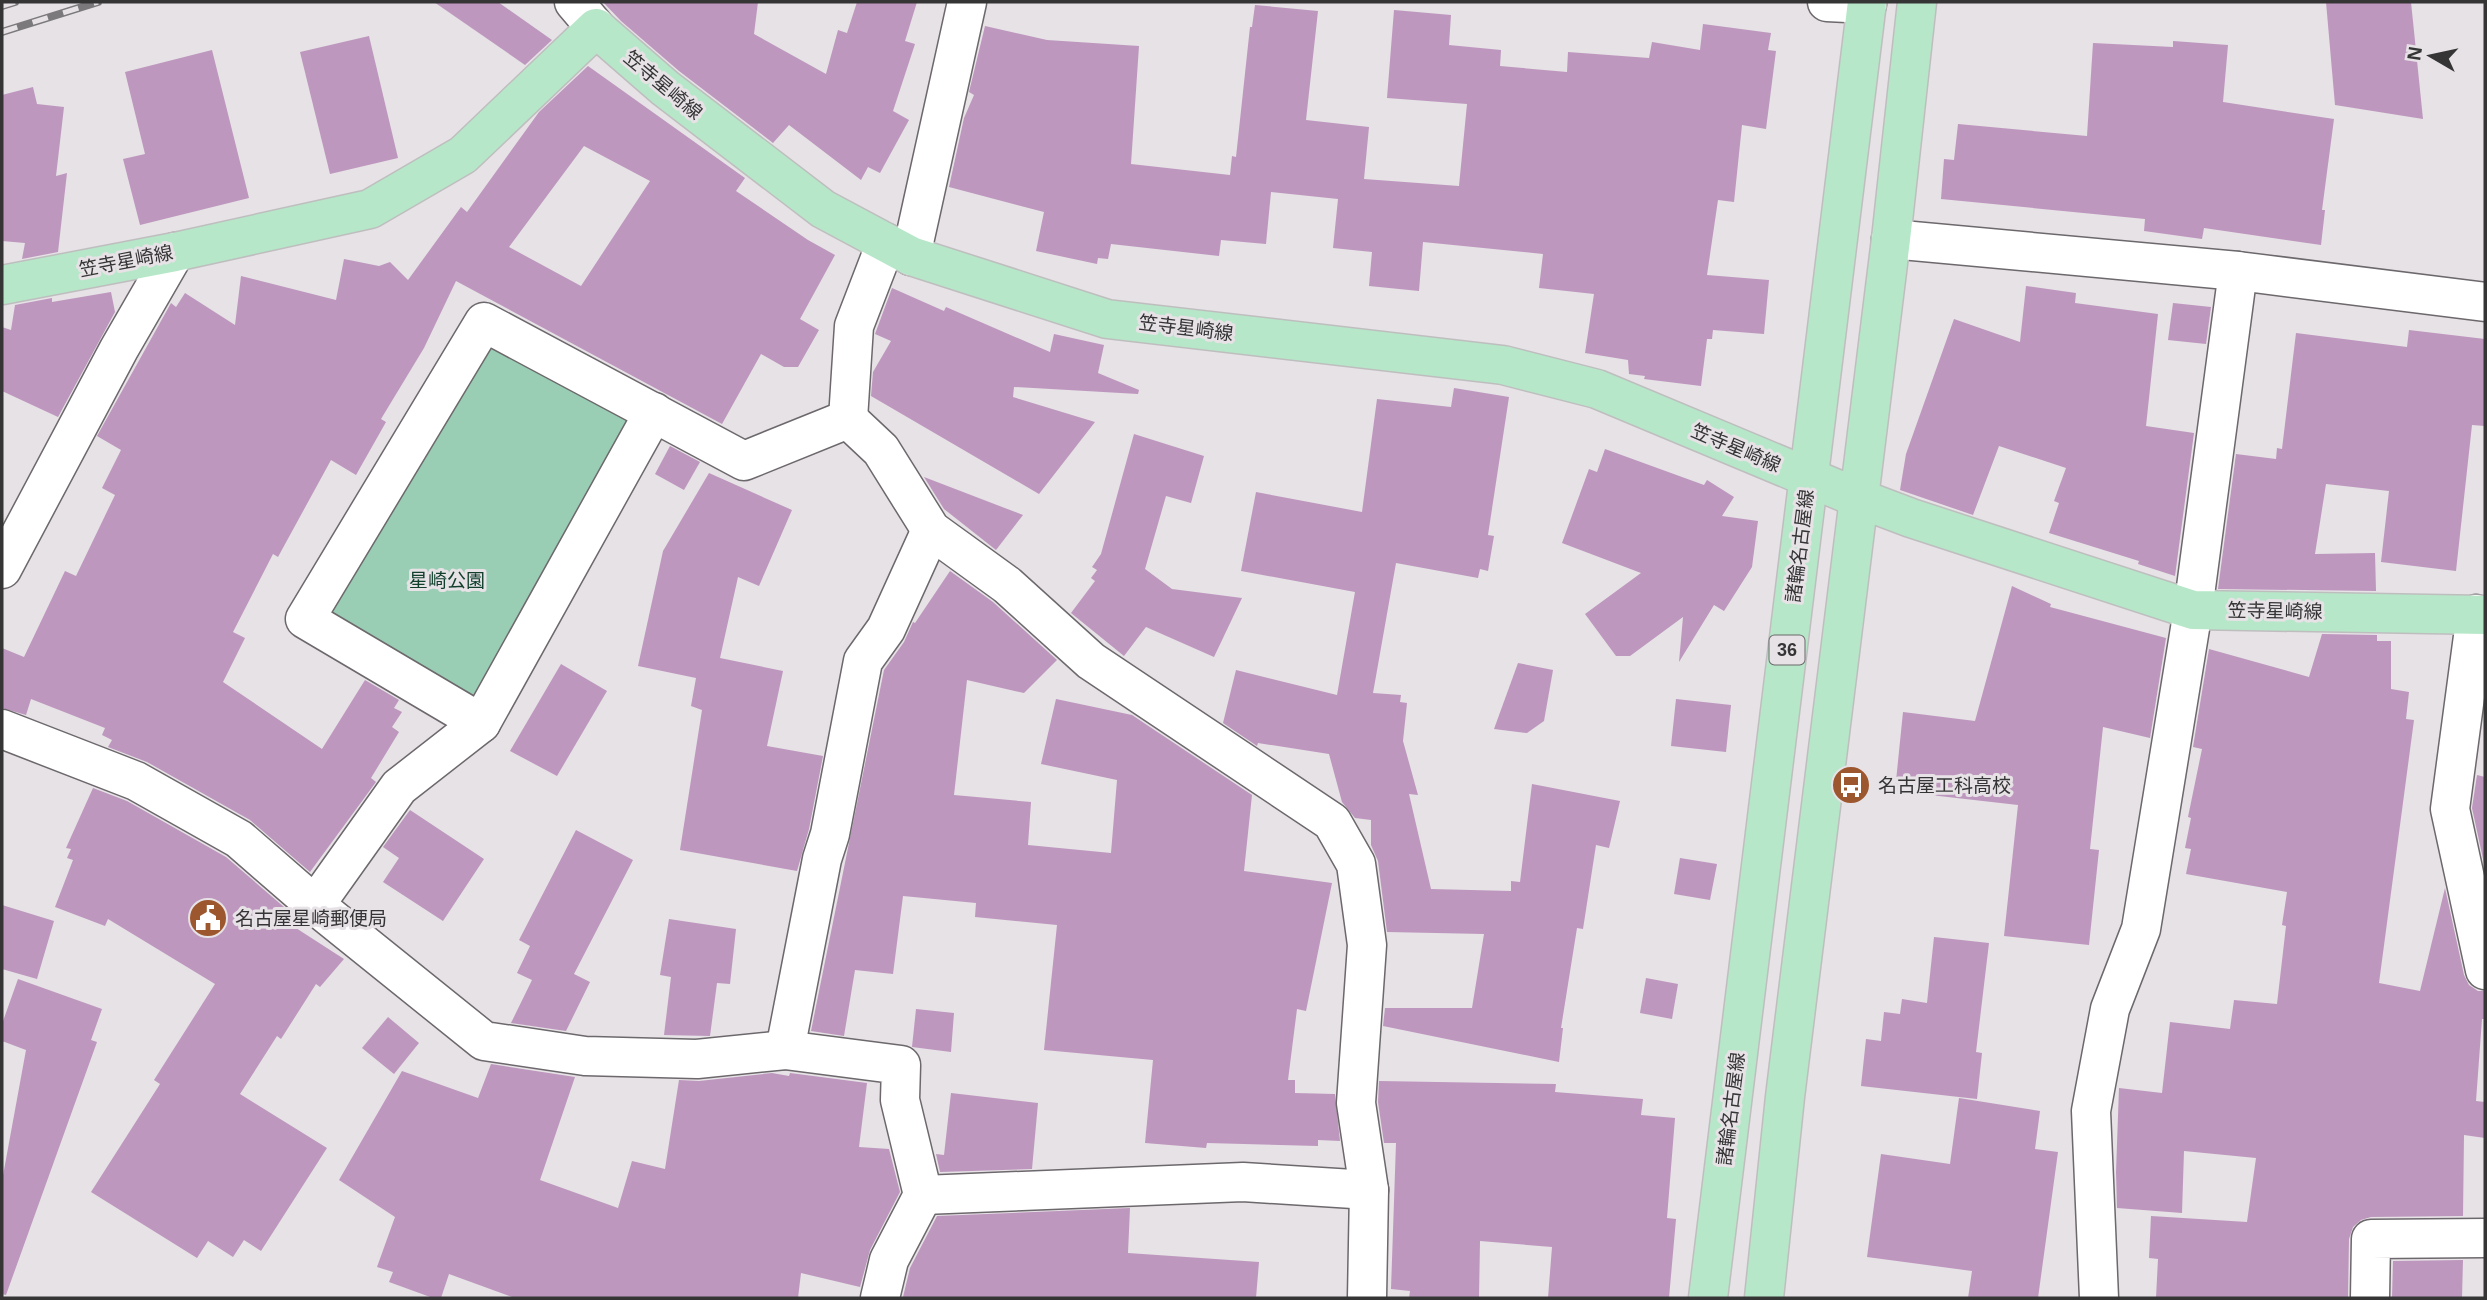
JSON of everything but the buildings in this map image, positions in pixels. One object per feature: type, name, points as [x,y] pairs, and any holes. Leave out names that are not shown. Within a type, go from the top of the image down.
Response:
[{"type":"main road","points":[[1764,1298],[1785,1097],[1891,239],[1917,2]]},
{"type":"main road","name":"諸輪名古屋線","points":[[1708,1298],[1867,3]]},
{"type":"main road","name":"笠寺星崎線","points":[[2,285],[175,252],[370,209],[463,155],[585,15],[665,88],[813,202],[899,249],[1107,319],[1503,365],[1597,389],[1808,478],[1911,518],[2193,610],[2481,614]]},
{"type":"street","points":[[967,2],[899,249],[853,327],[848,419],[881,450],[931,530],[1007,586],[1091,661],[1332,822],[1356,864],[1367,944],[1356,1103],[1369,1190],[1367,1298]]},
{"type":"street","points":[[1828,2],[1867,3]]},
{"type":"street","points":[[1891,239],[2238,271],[2485,302]]},
{"type":"street","points":[[2,569],[119,349],[175,252]]},
{"type":"street","points":[[2099,1298],[2091,1111],[2110,1009],[2141,929],[2193,610],[2238,271]]},
{"type":"street","points":[[481,723],[305,619],[484,322],[744,461],[848,419]]},
{"type":"street","points":[[315,905],[399,787],[481,723],[654,412]]},
{"type":"street","points":[[785,1050],[863,661],[886,629],[931,530]]},
{"type":"street","points":[[2481,614],[2450,809],[2485,970]]},
{"type":"street","points":[[2,729],[136,781],[239,839],[315,905],[484,1041],[585,1056],[697,1059],[785,1050],[901,1065],[900,1100],[923,1195],[889,1260],[880,1298]]},
{"type":"street","points":[[923,1195],[1243,1182],[1369,1190]]},
{"type":"street","points":[[2370,1298],[2371,1239],[2485,1238]]},
{"type":"green space","name":"星崎公園","points":[[503,347],[626,412],[636,429],[486,690],[465,698],[334,625],[329,604],[484,350]]},
{"type":"railway","points":[[2,6],[15,2]]},
{"type":"railway","points":[[2,32],[98,2]]},
{"type":"place","name":"名古屋工科高校","points":[[1851,785]]},
{"type":"place","name":"名古屋星崎郵便局","points":[[208,918]]}]
